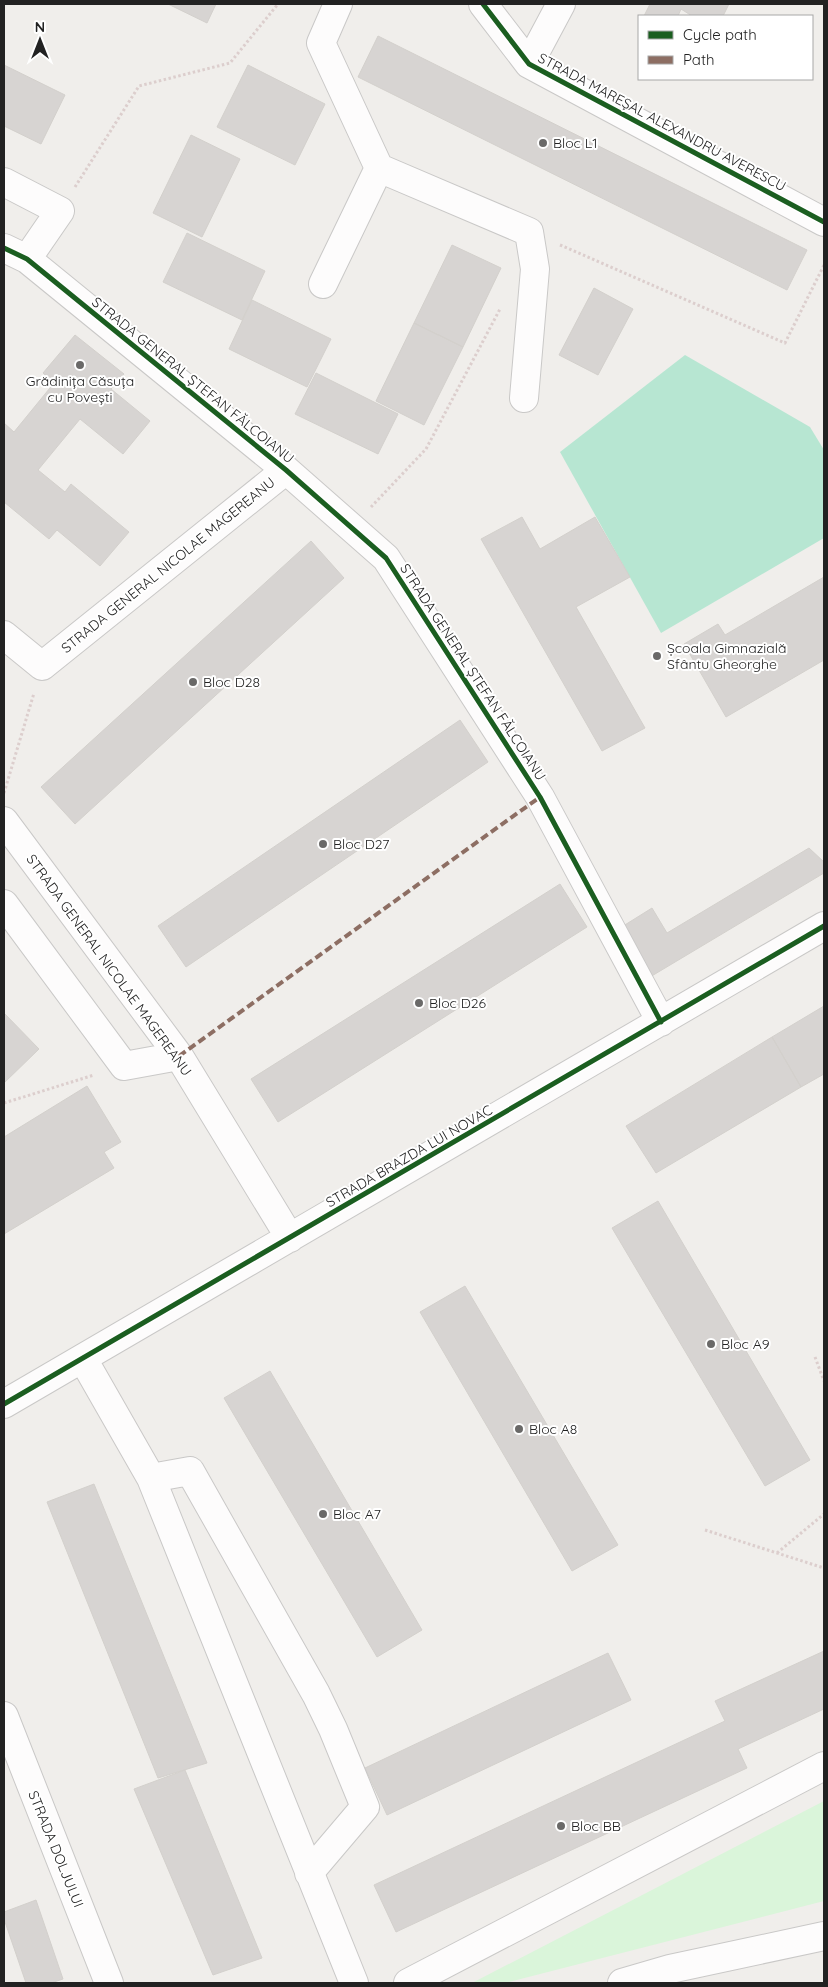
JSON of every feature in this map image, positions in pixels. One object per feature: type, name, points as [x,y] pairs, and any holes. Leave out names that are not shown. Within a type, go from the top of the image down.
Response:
[{"type":"street","points":[[338,4],[321,43],[379,168],[530,232],[535,269],[524,398]]},
{"type":"street","name":"STRADA MAREȘAL ALEXANDRU AVERESCU","points":[[483,4],[530,64],[824,222]]},
{"type":"street","points":[[530,64],[561,4]]},
{"type":"street","points":[[323,284],[379,168]]},
{"type":"street","points":[[4,182],[60,210]]},
{"type":"street","name":"STRADA GENERAL ȘTEFAN FĂLCOIANU","points":[[60,210],[15,254],[286,470],[386,558],[540,797],[661,1022]]},
{"type":"street","name":"STRADA GENERAL NICOLAE MAGEREANU","points":[[42,666],[286,470]]},
{"type":"street","points":[[4,635],[42,666]]},
{"type":"street","name":"STRADA GENERAL NICOLAE MAGEREANU","points":[[4,821],[179,1056],[290,1238]]},
{"type":"street","points":[[4,904],[124,1066],[179,1056]]},
{"type":"street","name":"STRADA BRAZDA LUI NOVAC","points":[[4,1404],[661,1022],[823,930]]},
{"type":"street","points":[[83,1359],[151,1478],[354,1983]]},
{"type":"street","points":[[151,1478],[190,1471],[316,1694],[333,1728],[365,1807],[310,1873]]},
{"type":"street","name":"STRADA DOLJULUI","points":[[4,1716],[109,1983]]},
{"type":"street","points":[[408,1983],[824,1766]]},
{"type":"street","points":[[628,1982],[670,1969],[824,1936]]},
{"type":"path","points":[[60,210],[139,86],[230,63],[278,4]]},
{"type":"path","points":[[530,232],[785,343],[824,265]]},
{"type":"path","points":[[352,528],[426,449],[504,303]]},
{"type":"path","points":[[4,793],[42,666]]},
{"type":"path","points":[[4,1103],[124,1066]]},
{"type":"path","points":[[816,1357],[824,1382]]},
{"type":"path","points":[[776,1553],[824,1514]]},
{"type":"path","points":[[705,1530],[824,1568]]},
{"type":"green space","points":[[685,355],[810,427],[824,450],[824,538],[661,633],[560,452]]},
{"type":"green space","points":[[824,1801],[824,1901],[505,1983],[472,1983]]},
{"type":"building","points":[[168,4],[216,4],[207,23]]},
{"type":"building","points":[[650,4],[729,4],[724,15],[690,15],[681,9],[678,15],[644,15]]},
{"type":"building","name":"Bloc L1","points":[[378,36],[807,250],[787,290],[358,77]]},
{"type":"building","points":[[4,65],[65,95],[41,144],[4,126]]},
{"type":"building","points":[[248,65],[325,104],[295,165],[217,127]]},
{"type":"building","points":[[191,135],[240,159],[202,237],[153,213]]},
{"type":"building","points":[[187,233],[265,271],[242,320],[163,282]]},
{"type":"building","points":[[452,245],[501,268],[463,347],[414,323]]},
{"type":"building","points":[[594,288],[633,309],[598,375],[559,355]]},
{"type":"building","points":[[252,300],[331,339],[307,387],[229,349]]},
{"type":"building","points":[[414,323],[463,347],[424,425],[376,401]]},
{"type":"building","points":[[75,335],[124,374],[111,389],[150,421],[123,454],[80,419],[38,470],[65,492],[71,484],[129,532],[100,566],[57,530],[49,539],[4,502],[4,423],[14,432],[54,383],[43,373]]},
{"type":"building","points":[[316,373],[398,414],[378,454],[295,414]]},
{"type":"building","points":[[522,517],[540,549],[595,517],[630,577],[576,607],[645,728],[602,751],[481,539]]},
{"type":"building","name":"Bloc D28","points":[[311,541],[344,578],[75,824],[41,787]]},
{"type":"building","points":[[824,577],[824,660],[726,717],[684,644],[718,624],[725,635]]},
{"type":"building","name":"Bloc D27","points":[[460,720],[488,762],[186,967],[158,926]]},
{"type":"building","points":[[809,848],[824,862],[824,873],[650,977],[620,928],[652,908],[667,933]]},
{"type":"building","name":"Bloc D26","points":[[560,884],[587,927],[278,1122],[251,1079]]},
{"type":"building","points":[[824,1006],[824,1074],[801,1087],[772,1037]]},
{"type":"building","points":[[4,1013],[39,1049],[4,1083]]},
{"type":"building","points":[[772,1037],[801,1087],[656,1173],[626,1126]]},
{"type":"building","points":[[87,1086],[121,1142],[104,1152],[114,1168],[4,1234],[4,1137]]},
{"type":"building","name":"Bloc A9","points":[[658,1201],[810,1460],[765,1486],[612,1228]]},
{"type":"building","name":"Bloc A8","points":[[465,1286],[618,1545],[572,1571],[420,1312]]},
{"type":"building","name":"Bloc A7","points":[[270,1371],[422,1630],[377,1657],[224,1398]]},
{"type":"building","points":[[94,1484],[207,1763],[158,1778],[47,1502]]},
{"type":"building","name":"Bloc BB","points":[[824,1651],[824,1709],[738,1749],[747,1768],[396,1932],[374,1885],[725,1721],[715,1701]]},
{"type":"building","points":[[608,1653],[631,1700],[387,1815],[365,1768]]},
{"type":"building","points":[[185,1770],[262,1958],[213,1975],[134,1789]]},
{"type":"building","points":[[36,1900],[63,1979],[51,1983],[26,1983],[4,1919],[4,1912]]},
{"type":"marked path","points":[[179,1056],[540,797]]},
{"type":"cycle path","points":[[483,4],[529,64],[824,222]]},
{"type":"cycle path","points":[[4,248],[27,259],[286,470],[386,558],[540,797],[661,1022]]},
{"type":"cycle path","points":[[4,1404],[824,926]]},
{"type":"place","name":"Bloc L1","points":[[543,143]]},
{"type":"place","name":"Grădinița Căsuța cu Povești","points":[[80,365]]},
{"type":"place","name":"Școala Gimnazială Sfântu Gheorghe","points":[[657,656]]},
{"type":"place","name":"Bloc D28","points":[[193,682]]},
{"type":"place","name":"Bloc D27","points":[[323,844]]},
{"type":"place","name":"Bloc D26","points":[[419,1003]]},
{"type":"place","name":"Bloc A9","points":[[711,1344]]},
{"type":"place","name":"Bloc A8","points":[[519,1429]]},
{"type":"place","name":"Bloc A7","points":[[323,1514]]},
{"type":"place","name":"Bloc BB","points":[[561,1826]]}]
